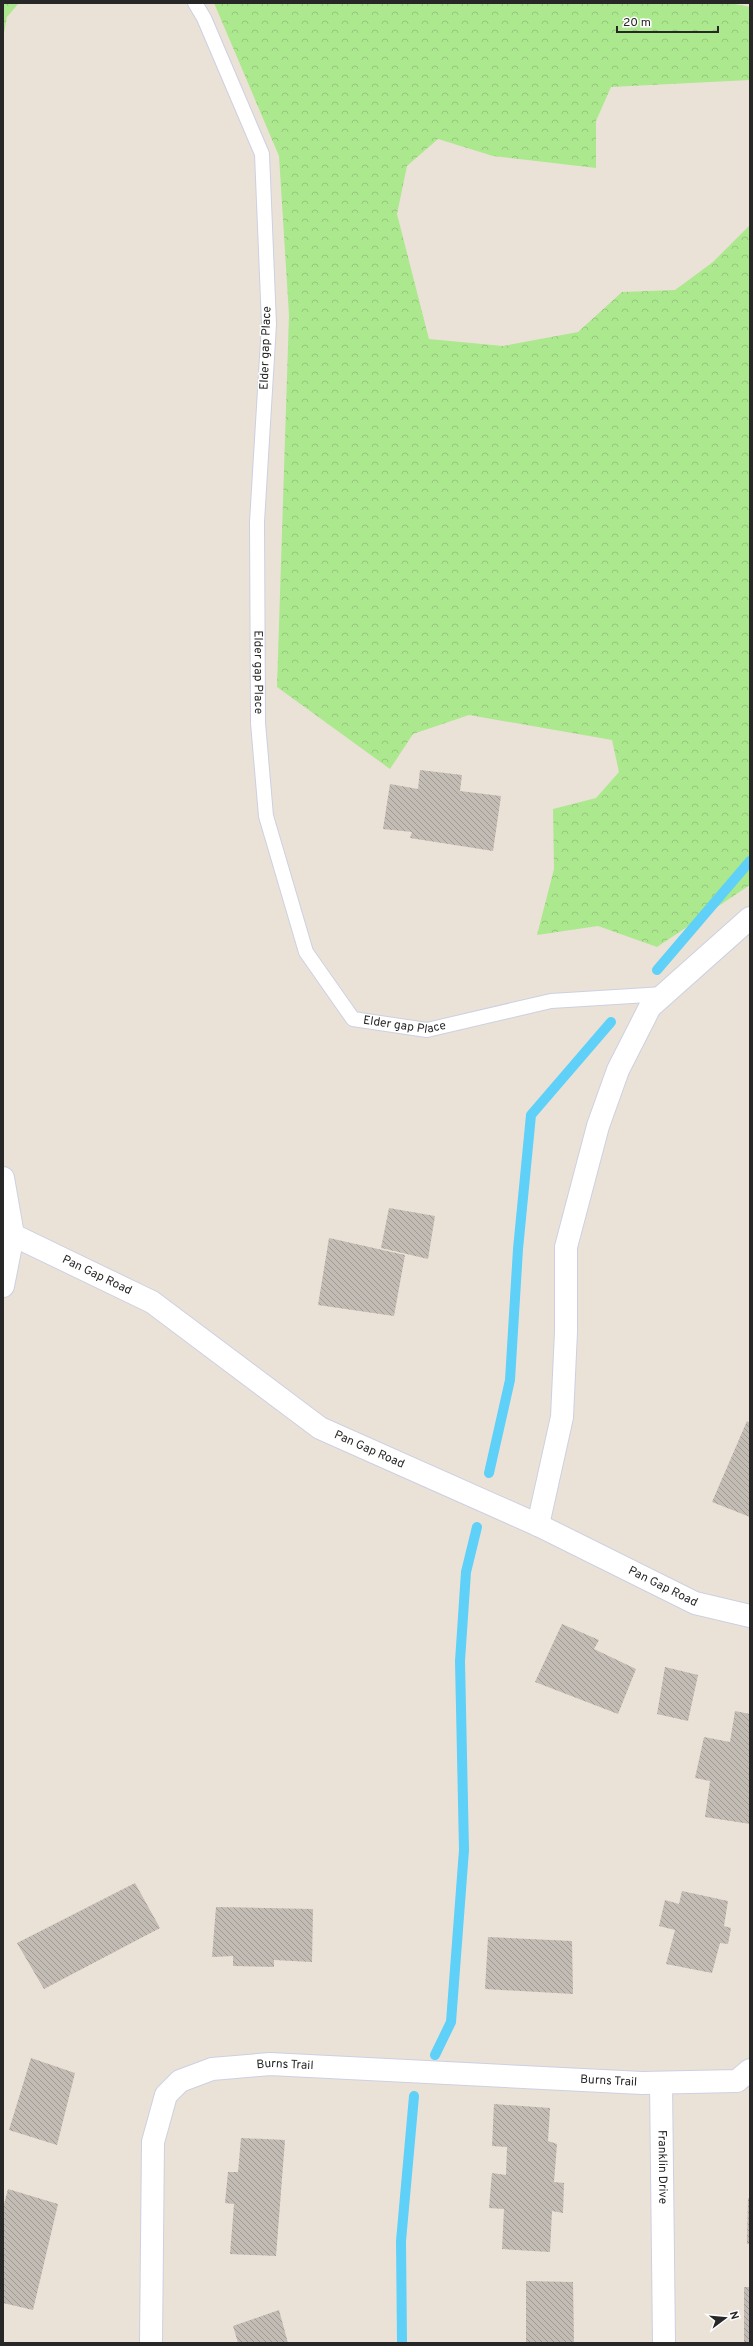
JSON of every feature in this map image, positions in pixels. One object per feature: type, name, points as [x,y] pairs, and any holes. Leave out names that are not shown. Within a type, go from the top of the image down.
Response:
[{"type":"street","points":[[538,1524],[562,1417],[566,1332],[566,1247],[598,1126],[618,1070],[650,1007],[750,918]]},
{"type":"street","points":[[3,1178],[8,1234],[3,1286]]},
{"type":"street","name":"Pan Gap Road","points":[[8,1234],[152,1302],[320,1428],[538,1524],[695,1604],[750,1616]]},
{"type":"street","name":"Burns Trail","points":[[150,2343],[153,2142],[166,2095],[180,2081],[212,2069],[270,2064],[661,2083]]},
{"type":"street","points":[[661,2083],[737,2081],[750,2070]]},
{"type":"street","name":"Franklin Drive","points":[[661,2083],[664,2343]]},
{"type":"lane","name":"Elder gap Place","points":[[196,3],[204,18],[262,154],[269,324],[257,522],[258,723],[266,816],[306,952],[353,1018],[427,1030],[551,1001],[665,994]]},
{"type":"green space","points":[[3,3],[19,3],[7,17],[3,38]]},
{"type":"green space","points":[[214,3],[730,3],[750,7],[750,80],[611,87],[596,121],[596,168],[493,156],[438,139],[407,166],[397,214],[429,339],[503,346],[578,332],[622,292],[675,290],[713,262],[750,225],[750,885],[657,947],[598,926],[537,935],[554,869],[553,809],[596,798],[619,772],[612,740],[469,715],[413,734],[390,769],[277,687],[289,315],[279,156]]},
{"type":"building","points":[[420,770],[462,775],[460,791],[501,796],[493,851],[410,838],[412,832],[383,829],[390,784],[418,789]]},
{"type":"building","points":[[389,1208],[435,1216],[428,1259],[381,1248]]},
{"type":"building","points":[[329,1238],[405,1255],[394,1316],[318,1305]]},
{"type":"building","points":[[747,1421],[750,1423],[750,1517],[712,1502]]},
{"type":"building","points":[[562,1624],[599,1640],[594,1649],[636,1669],[618,1714],[535,1682]]},
{"type":"building","points":[[665,1667],[698,1675],[688,1721],[657,1714]]},
{"type":"building","points":[[735,1711],[750,1714],[750,1824],[705,1817],[710,1781],[695,1778],[704,1737],[730,1742]]},
{"type":"building","points":[[135,1883],[160,1928],[44,1989],[17,1943]]},
{"type":"building","points":[[682,1891],[728,1901],[724,1926],[731,1928],[728,1944],[720,1943],[712,1973],[666,1964],[675,1930],[659,1926],[665,1900],[679,1904]]},
{"type":"building","points":[[216,1907],[313,1909],[312,1962],[274,1960],[274,1967],[233,1966],[233,1956],[212,1957]]},
{"type":"building","points":[[488,1937],[572,1941],[573,1994],[485,1989]]},
{"type":"building","points":[[31,2058],[75,2073],[57,2145],[9,2130]]},
{"type":"building","points":[[494,2104],[550,2108],[548,2141],[557,2144],[554,2182],[564,2183],[563,2213],[552,2211],[550,2252],[502,2249],[504,2209],[489,2208],[492,2173],[506,2175],[507,2147],[492,2146]]},
{"type":"building","points":[[241,2138],[285,2140],[276,2256],[230,2254],[234,2204],[225,2203],[228,2172],[238,2172]]},
{"type":"building","points":[[8,2189],[58,2204],[33,2310],[3,2303],[3,2208]]},
{"type":"building","points":[[748,2198],[750,2198],[750,2244],[747,2244]]},
{"type":"building","points":[[526,2281],[573,2282],[574,2343],[526,2343]]},
{"type":"building","points":[[744,2287],[750,2287],[750,2343],[744,2343]]},
{"type":"building","points":[[279,2310],[288,2343],[238,2343],[233,2326]]},
{"type":"waterway","points":[[657,970],[750,861]]},
{"type":"waterway","points":[[489,1473],[510,1380],[518,1249],[531,1115],[611,1022]]},
{"type":"waterway","points":[[435,2055],[451,2022],[464,1850],[460,1661],[466,1572],[477,1527]]},
{"type":"waterway","points":[[402,2343],[401,2241],[414,2096]]}]
